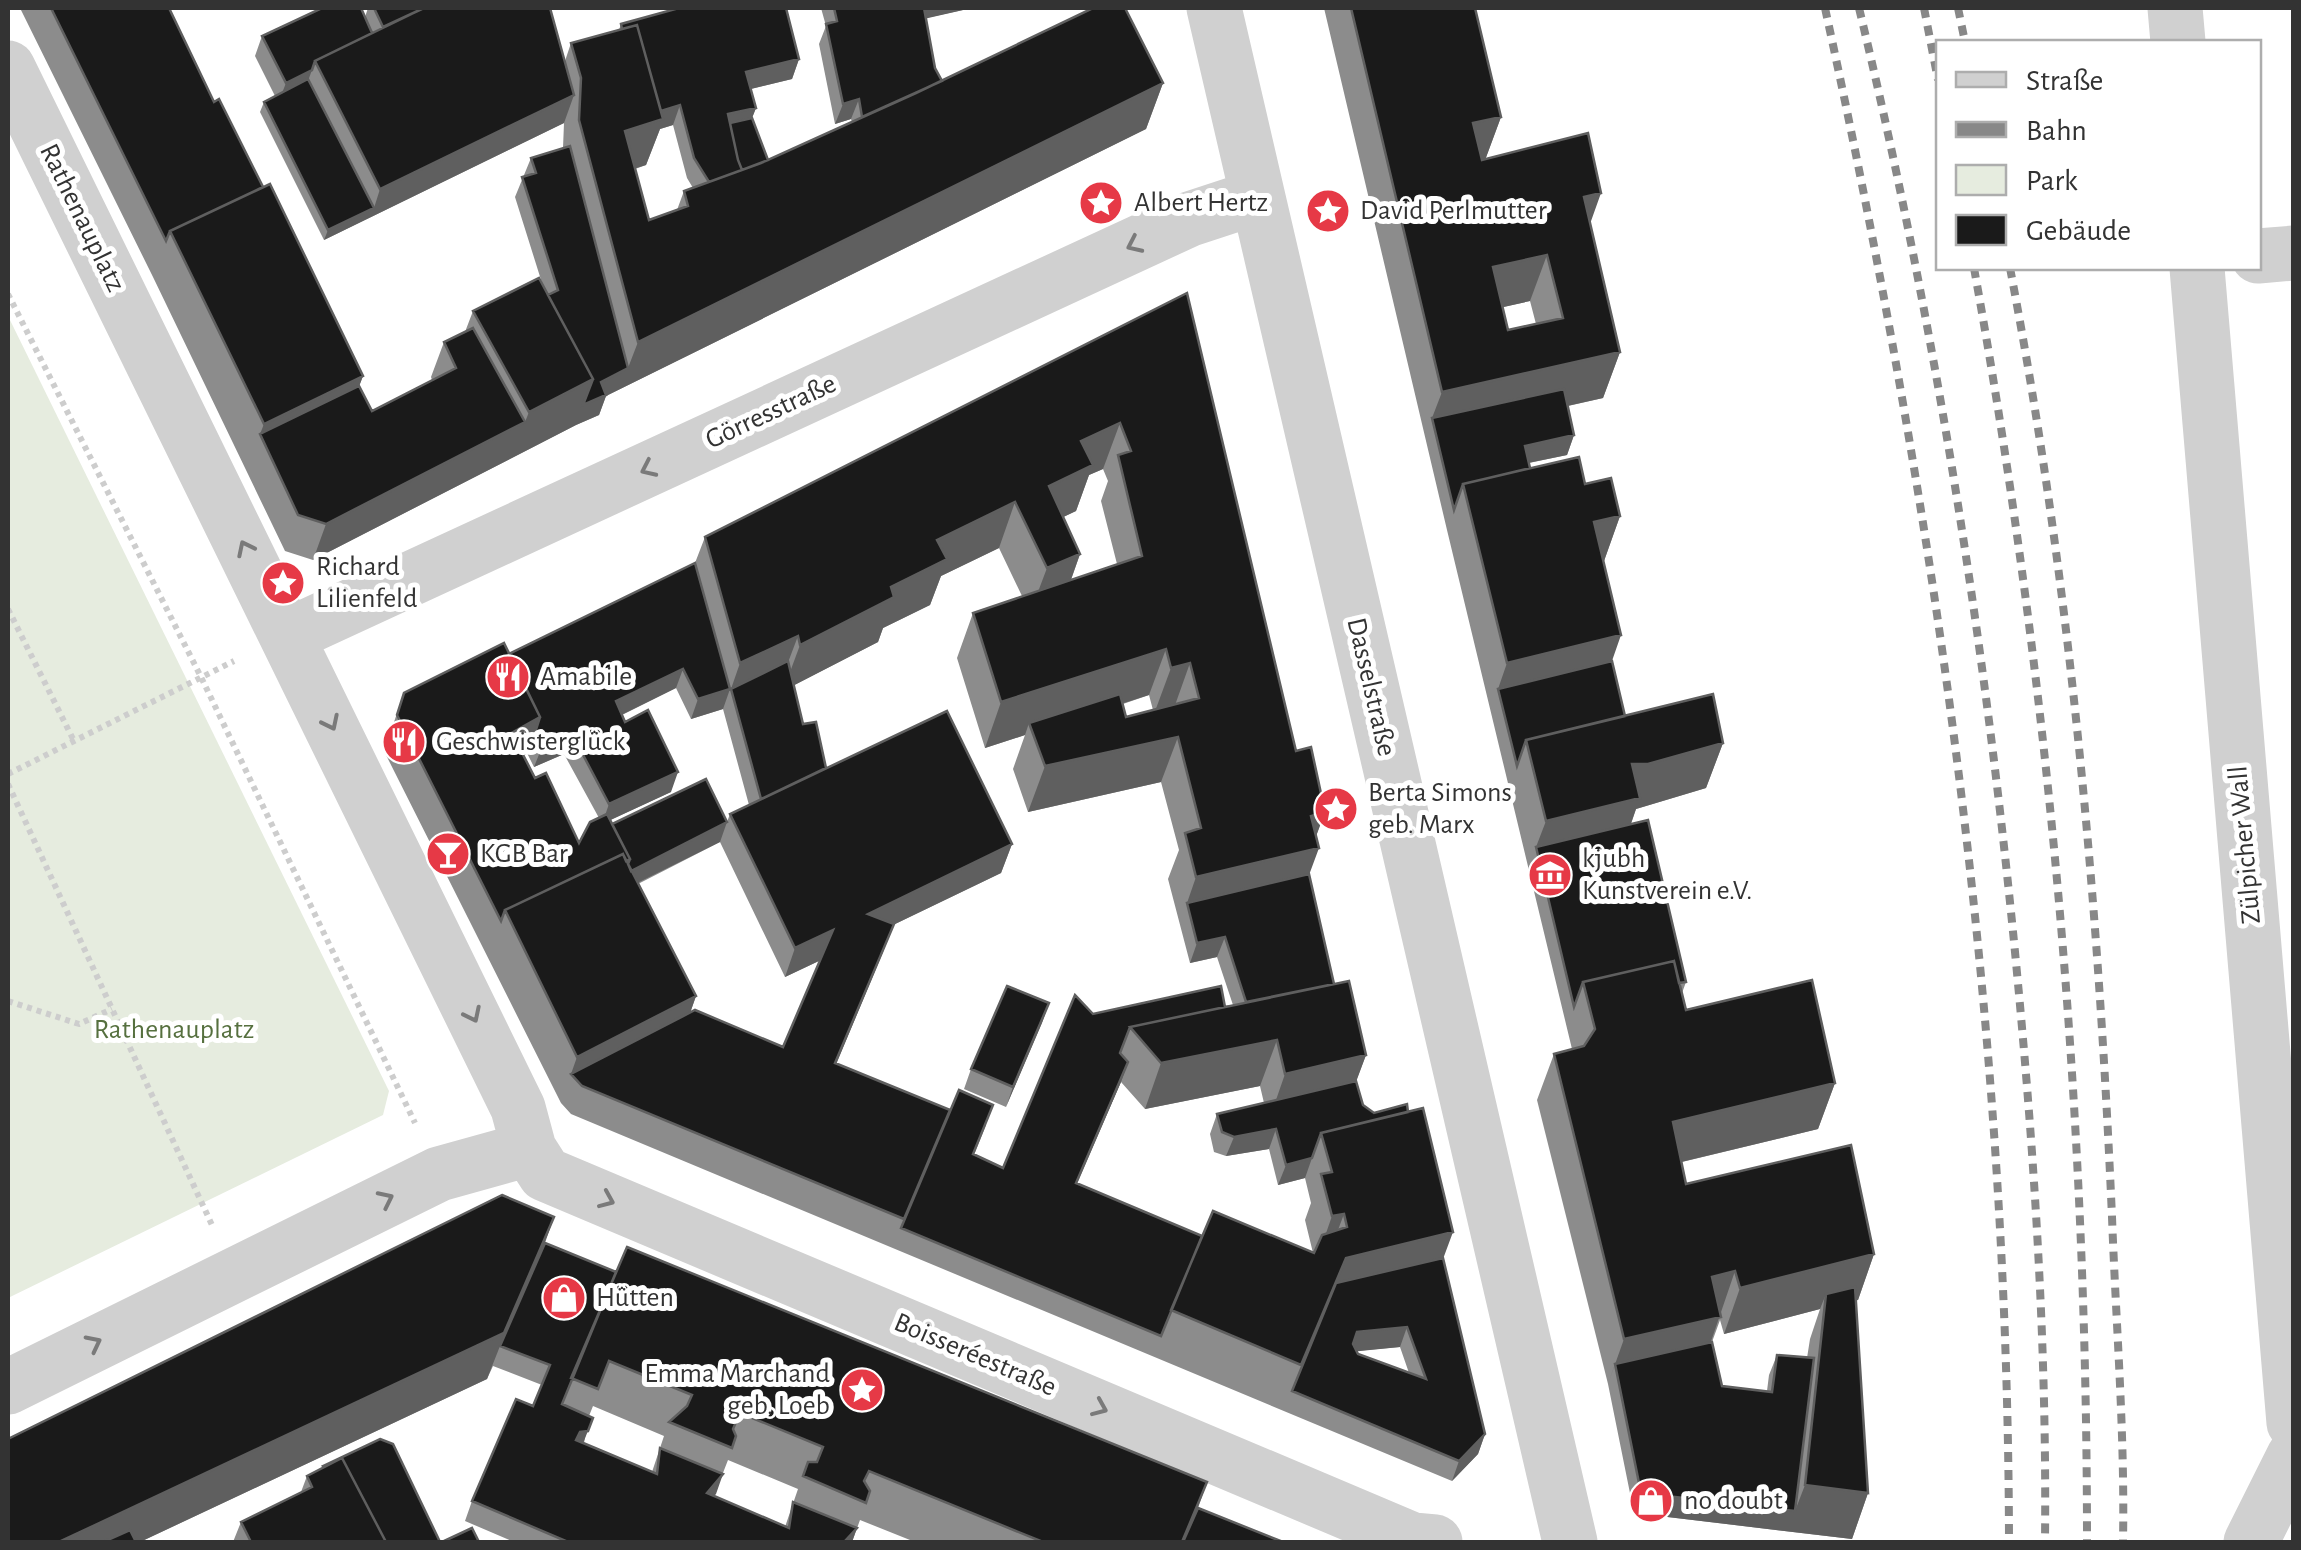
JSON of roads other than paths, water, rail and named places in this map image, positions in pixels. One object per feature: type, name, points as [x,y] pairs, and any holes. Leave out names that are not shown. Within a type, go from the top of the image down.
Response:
[{"type":"street","name":"Dasselstraße","points":[[1214,8],[1570,1542]]},
{"type":"street","points":[[2175,8],[2178,40]]},
{"type":"street","name":"Rathenauplatz","points":[[8,68],[518,1108],[529,1149]]},
{"type":"street","name":"Görresstraße","points":[[288,635],[1190,219],[1257,197]]},
{"type":"street","points":[[2261,256],[2294,254]]},
{"type":"street","name":"Zülpicher Wall","points":[[2196,270],[2294,1423]]},
{"type":"street","points":[[8,1387],[234,1272],[440,1174],[529,1149]]},
{"type":"street","name":"Boisseréestraße","points":[[529,1149],[545,1174],[1395,1532],[1435,1542]]},
{"type":"street","points":[[2251,1542],[2294,1456]]},
{"type":"railway","points":[[1825,8],[1900,389],[1932,579],[1958,770],[1980,962],[1995,1154],[2005,1347],[2009,1542]]},
{"type":"railway","points":[[1859,8],[1933,359],[1988,714],[2015,952],[2033,1173],[2044,1394],[2045,1542]]},
{"type":"railway","points":[[1924,8],[1936,70]]},
{"type":"railway","points":[[1958,8],[1965,40]]},
{"type":"railway","points":[[1974,270],[2024,584],[2059,902],[2080,1222],[2087,1542]]},
{"type":"railway","points":[[2010,270],[2065,622],[2089,859],[2112,1217],[2123,1542]]},
{"type":"place","name":"Albert Hertz","points":[[1101,203]]},
{"type":"place","name":"David Perlmutter","points":[[1328,211]]},
{"type":"place","name":"Richard Lilienfeld","points":[[283,583]]},
{"type":"place","name":"Amabile","points":[[508,677]]},
{"type":"place","name":"Geschwisterglück","points":[[404,742]]},
{"type":"place","name":"Berta Simons geb. Marx","points":[[1336,809]]},
{"type":"place","name":"KGB Bar","points":[[448,854]]},
{"type":"place","name":"kjubh Kunstverein e.V.","points":[[1550,875]]},
{"type":"place","name":"Hütten","points":[[564,1298]]},
{"type":"place","name":"Emma Marchand geb. Loeb","points":[[862,1390]]},
{"type":"place","name":"no doubt","points":[[1651,1501]]}]
